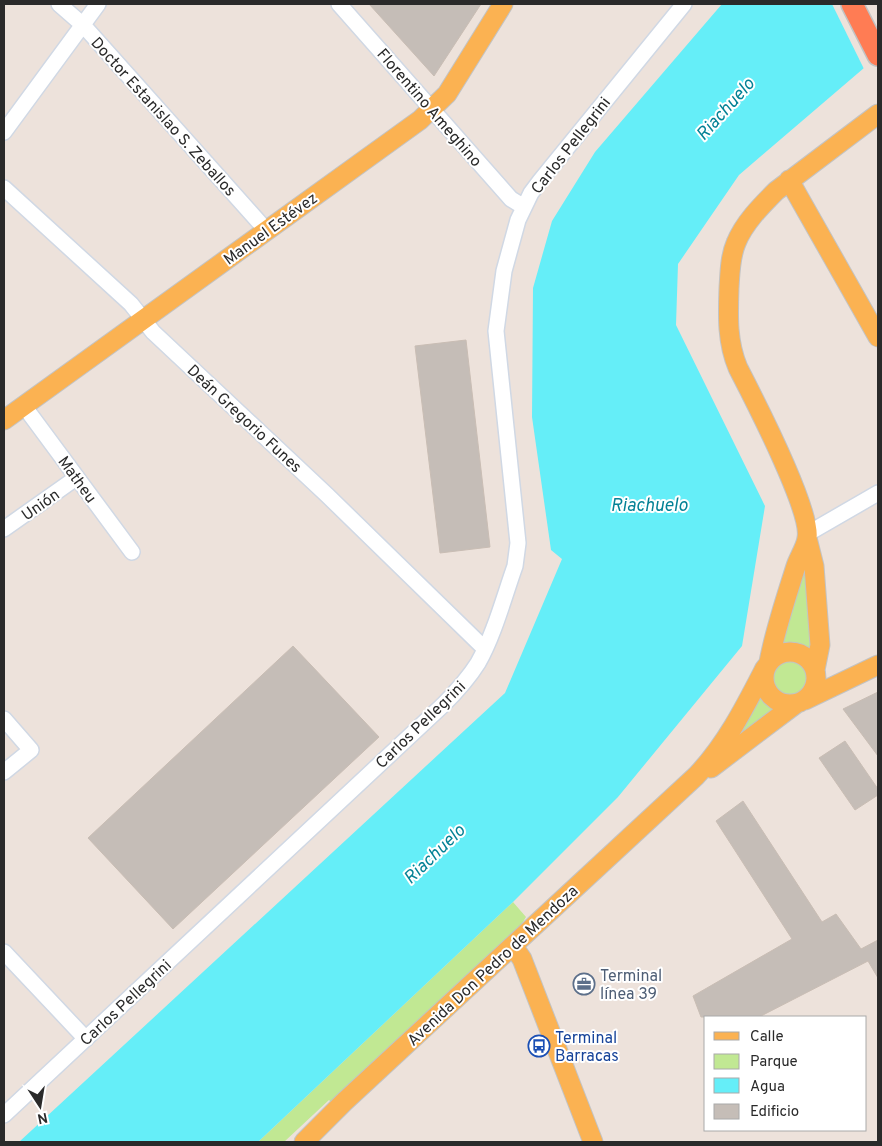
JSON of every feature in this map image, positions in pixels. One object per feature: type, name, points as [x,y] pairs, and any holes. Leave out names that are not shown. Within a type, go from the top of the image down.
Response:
[{"type":"highway","points":[[852,4],[878,55]]},
{"type":"main road","name":"Manuel Estévez","points":[[4,420],[420,120],[454,83],[503,4]]},
{"type":"main road","points":[[799,702],[811,694],[816,683],[815,671],[819,653],[819,636],[814,566],[807,536],[806,522],[798,499],[735,359],[728,332],[730,268],[736,242],[743,229],[764,203],[789,180],[878,114]]},
{"type":"main road","points":[[789,180],[878,337]]},
{"type":"main road","name":"Avenida Don Pedro de Mendoza","points":[[304,1142],[344,1102],[706,766],[726,737],[767,665],[795,569],[807,536]]},
{"type":"main road","points":[[850,680],[826,678],[815,671],[808,659],[801,654],[792,652],[779,654],[767,665],[764,684],[769,694],[780,702],[788,704],[799,702],[850,680],[878,666]]},
{"type":"main road","name":"Avenida Don Pedro de Mendoza","points":[[682,790],[799,702]]},
{"type":"main road","points":[[513,946],[522,959],[593,1142]]},
{"type":"street","name":"Doctor Estanislao S. Zeballos","points":[[59,4],[83,25],[266,230]]},
{"type":"street","points":[[4,132],[98,4]]},
{"type":"street","name":"Florentino Ameghino","points":[[339,4],[511,199],[524,207]]},
{"type":"street","name":"Carlos Pellegrini","points":[[4,1115],[443,705],[469,677],[485,649],[517,556],[518,543],[496,331],[504,271],[518,220],[540,181],[684,4]]},
{"type":"street","name":"Deán Gregorio Funes","points":[[4,188],[131,304],[154,332],[327,495],[485,649]]},
{"type":"street","name":"Matheu","points":[[24,406],[132,552]]},
{"type":"street","name":"Unión","points":[[4,529],[76,478]]},
{"type":"street","points":[[807,536],[878,494]]},
{"type":"street","points":[[4,719],[31,750],[4,772]]},
{"type":"street","points":[[4,952],[86,1039]]},
{"type":"green space","points":[[806,556],[813,661],[796,649],[787,649],[775,653]]},
{"type":"green space","points":[[794,658],[801,661],[807,667],[810,678],[809,686],[801,695],[794,698],[786,698],[779,695],[771,686],[770,674],[773,667],[782,659]]},
{"type":"green space","points":[[762,685],[770,702],[787,707],[716,761]]},
{"type":"green space","points":[[513,902],[526,917],[515,935],[333,1104],[329,1100],[284,1142],[258,1142]]},
{"type":"water","name":"Riachuelo","points":[[722,4],[878,4],[878,56],[739,175],[678,264],[676,325],[765,506],[742,646],[618,797],[513,902],[258,1142],[19,1142],[505,693],[562,559],[551,550],[532,417],[533,288],[552,221],[595,152]]},
{"type":"pier","points":[[832,4],[878,4],[878,59],[865,71]]},
{"type":"building","points":[[369,4],[481,4],[434,76]]},
{"type":"building","points":[[466,340],[490,547],[440,553],[415,346]]},
{"type":"building","points":[[293,646],[379,737],[173,929],[88,838]]},
{"type":"building","points":[[878,692],[878,756],[843,709]]},
{"type":"building","points":[[845,741],[878,789],[878,795],[855,810],[819,758]]},
{"type":"building","points":[[743,801],[822,922],[836,914],[861,949],[878,940],[878,978],[868,961],[761,1016],[701,1017],[693,996],[792,939],[716,821]]},
{"type":"place","name":"Terminal línea 39","points":[[584,984]]},
{"type":"place","name":"Terminal Barracas","points":[[539,1046]]}]
